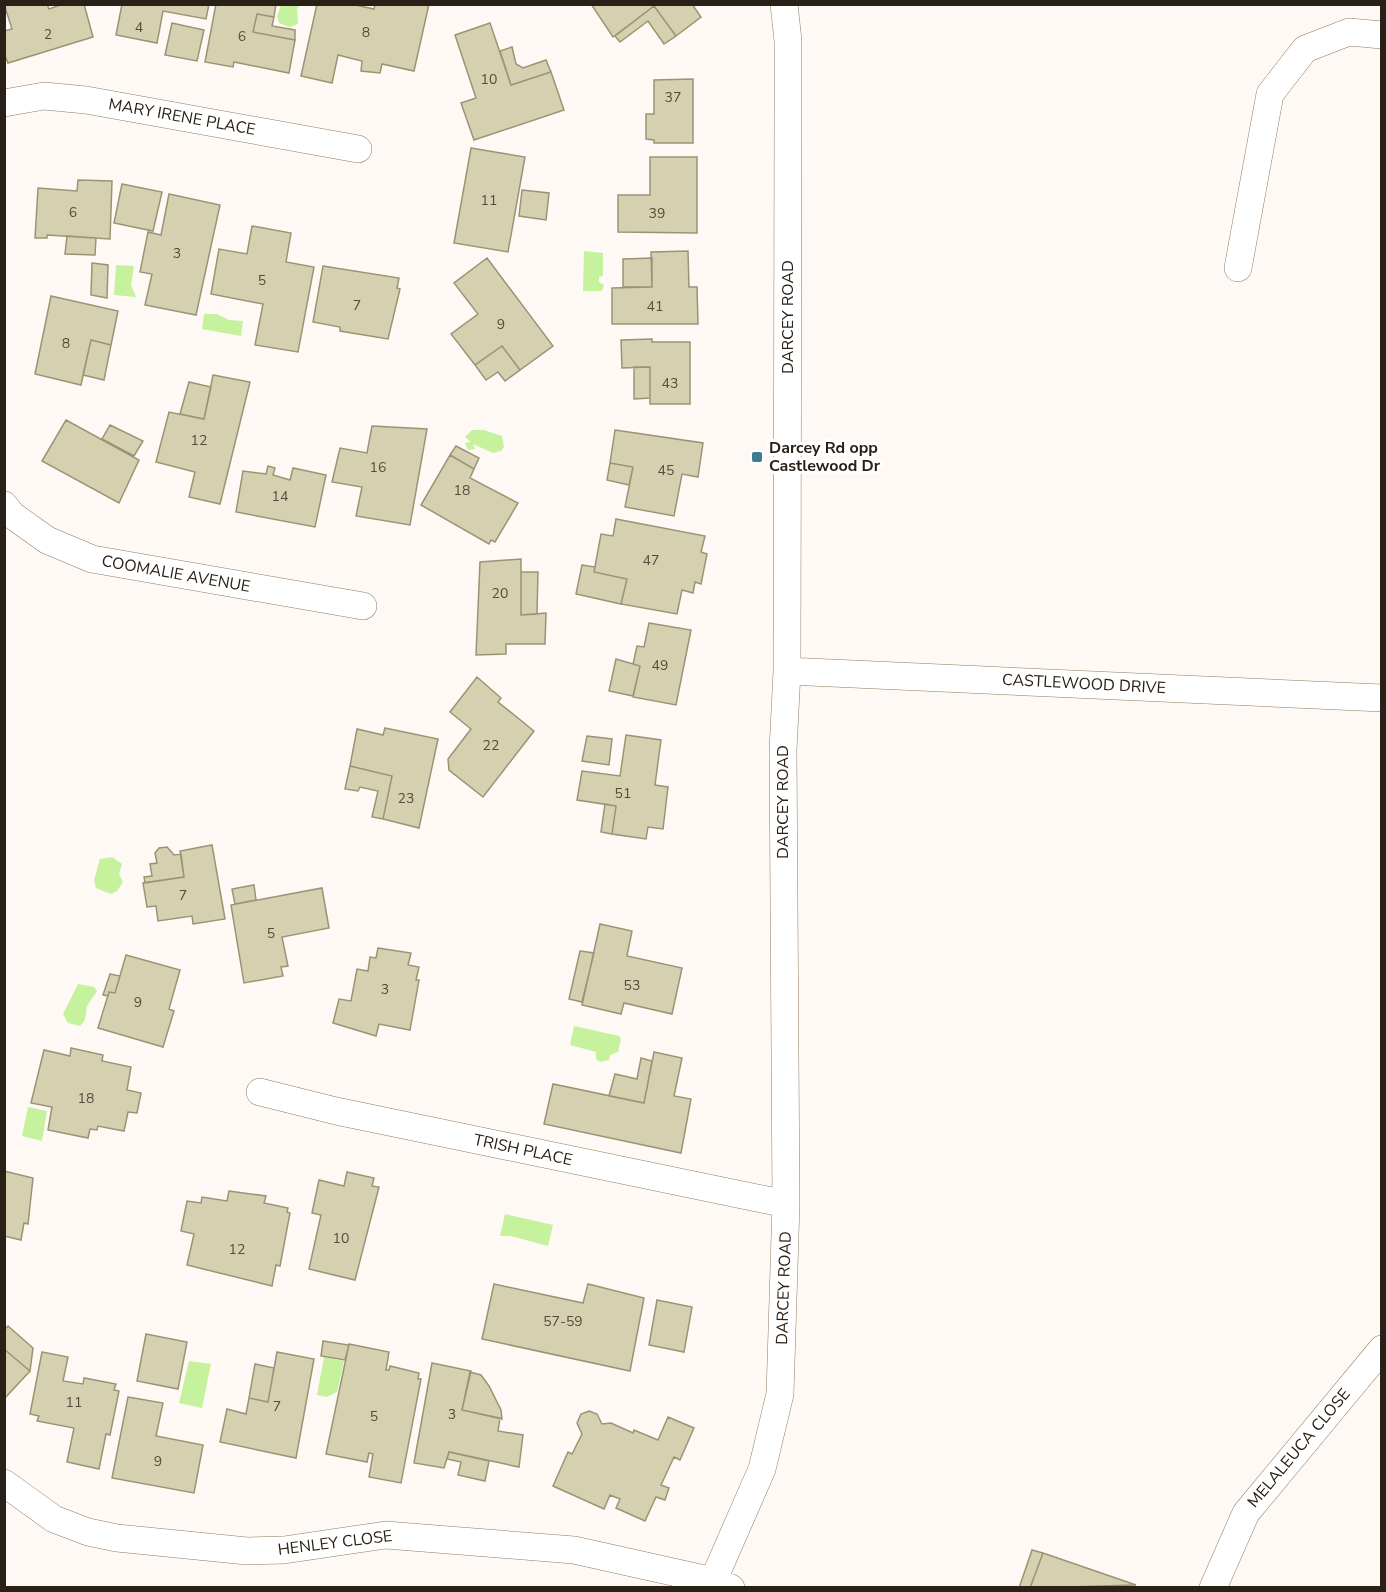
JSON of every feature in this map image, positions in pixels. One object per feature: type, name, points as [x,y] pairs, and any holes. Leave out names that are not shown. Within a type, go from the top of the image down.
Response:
[{"type":"street","name":"DARCEY ROAD","points":[[718,1585],[762,1469],[780,1394],[786,1204],[783,750],[787,671],[788,40],[784,4]]},
{"type":"street","points":[[1238,268],[1270,94],[1305,49],[1349,32],[1382,35]]},
{"type":"street","name":"MARY IRENE PLACE","points":[[4,103],[44,96],[86,100],[358,149]]},
{"type":"street","name":"COOMALIE AVENUE","points":[[4,505],[12,515],[47,540],[92,559],[363,606]]},
{"type":"street","name":"CASTLEWOOD DRIVE","points":[[787,671],[1382,698]]},
{"type":"street","name":"TRISH PLACE","points":[[260,1092],[336,1111],[786,1204]]},
{"type":"street","name":"MELALEUCA CLOSE","points":[[1213,1587],[1246,1513],[1382,1349]]},
{"type":"street","name":"HENLEY CLOSE","points":[[4,1483],[54,1519],[88,1532],[117,1539],[247,1551],[284,1550],[386,1534],[574,1550],[718,1585]]},
{"type":"shaded area","points":[[281,5],[301,5],[297,8],[298,24],[289,27],[279,23],[277,16]]},
{"type":"shaded area","points":[[584,251],[603,253],[603,276],[599,277],[599,282],[604,285],[602,291],[583,291]]},
{"type":"shaded area","points":[[116,265],[134,266],[131,285],[136,297],[114,295]]},
{"type":"shaded area","points":[[204,314],[217,314],[229,320],[243,321],[241,336],[202,329]]},
{"type":"shaded area","points":[[472,430],[484,430],[502,436],[504,447],[501,451],[493,453],[473,444],[475,449],[468,450],[465,443],[471,442],[465,437]]},
{"type":"shaded area","points":[[112,857],[122,864],[119,874],[123,882],[117,891],[111,894],[96,888],[94,880],[100,859]]},
{"type":"shaded area","points":[[78,984],[94,987],[97,991],[87,1006],[85,1020],[80,1026],[68,1023],[63,1014]]},
{"type":"shaded area","points":[[574,1026],[619,1036],[621,1039],[618,1052],[610,1055],[609,1060],[600,1062],[596,1059],[596,1052],[570,1045]]},
{"type":"shaded area","points":[[28,1107],[47,1111],[42,1141],[22,1136]]},
{"type":"shaded area","points":[[505,1214],[553,1225],[548,1246],[511,1236],[500,1236]]},
{"type":"shaded area","points":[[324,1357],[344,1361],[337,1392],[327,1397],[317,1395]]},
{"type":"shaded area","points":[[189,1361],[211,1364],[202,1408],[179,1403]]},
{"type":"building","points":[[4,4],[47,4],[49,9],[63,4],[84,4],[93,37],[8,63],[4,53],[4,31],[12,29]]},
{"type":"building","points":[[122,4],[209,4],[206,19],[163,11],[157,43],[116,35]]},
{"type":"building","points":[[216,4],[276,4],[274,17],[257,14],[253,32],[295,40],[289,73],[234,62],[233,67],[205,62]]},
{"type":"building","points":[[317,4],[351,4],[374,9],[375,4],[429,4],[414,71],[382,64],[380,73],[361,71],[362,61],[338,55],[332,83],[301,76]]},
{"type":"building","points":[[591,4],[692,4],[701,17],[676,36],[654,6],[613,37]]},
{"type":"building","points":[[654,6],[676,36],[664,44],[648,21],[620,42],[615,36]]},
{"type":"building","points":[[257,14],[274,17],[272,26],[295,30],[295,40],[253,32]]},
{"type":"building","points":[[172,23],[204,30],[197,61],[165,55]]},
{"type":"building","points":[[490,23],[511,85],[551,72],[564,110],[474,140],[461,103],[476,98],[455,35]]},
{"type":"building","points":[[512,47],[516,64],[523,68],[546,60],[551,72],[511,85],[500,51]]},
{"type":"building","points":[[693,79],[693,143],[654,143],[654,140],[646,139],[646,114],[654,114],[654,80]]},
{"type":"building","points":[[471,148],[525,157],[508,252],[454,243]]},
{"type":"building","points":[[650,157],[697,157],[697,233],[618,232],[618,195],[650,195]]},
{"type":"building","points":[[78,180],[112,181],[110,239],[47,235],[47,238],[35,238],[38,188],[77,191]]},
{"type":"building","points":[[122,184],[162,192],[153,231],[114,223]]},
{"type":"building","points":[[522,190],[549,193],[546,220],[519,216]]},
{"type":"building","points":[[169,194],[220,205],[196,315],[145,305],[152,274],[140,272],[148,232],[161,235]]},
{"type":"building","points":[[252,226],[291,233],[286,262],[314,267],[298,352],[255,345],[263,304],[211,294],[219,249],[247,254]]},
{"type":"building","points":[[67,236],[96,238],[95,255],[65,254]]},
{"type":"building","points":[[688,251],[689,287],[697,287],[698,324],[612,324],[612,288],[652,287],[651,252]]},
{"type":"building","points":[[487,258],[553,346],[520,370],[502,346],[475,365],[451,334],[478,314],[454,283]]},
{"type":"building","points":[[652,258],[652,287],[623,287],[623,259]]},
{"type":"building","points":[[92,263],[108,265],[107,298],[91,295]]},
{"type":"building","points":[[323,266],[399,278],[397,288],[400,289],[388,339],[340,331],[340,327],[313,322]]},
{"type":"building","points":[[51,296],[118,311],[111,345],[91,340],[81,385],[35,374]]},
{"type":"building","points":[[652,339],[652,342],[690,342],[690,404],[650,404],[650,367],[622,368],[621,340]]},
{"type":"building","points":[[91,340],[111,345],[104,380],[83,375]]},
{"type":"building","points":[[502,346],[520,370],[505,381],[498,372],[486,380],[475,365]]},
{"type":"building","points":[[634,367],[650,367],[650,398],[634,399]]},
{"type":"building","points":[[213,375],[250,382],[220,504],[189,497],[195,472],[156,462],[169,412],[204,419]]},
{"type":"building","points":[[189,382],[211,387],[204,419],[180,414]]},
{"type":"building","points":[[66,420],[139,460],[119,503],[42,461]]},
{"type":"building","points":[[110,425],[143,441],[134,456],[102,439]]},
{"type":"building","points":[[372,426],[427,429],[410,525],[356,516],[362,487],[332,482],[340,448],[367,453]]},
{"type":"building","points":[[615,430],[703,443],[698,477],[682,474],[674,516],[625,507],[633,467],[610,463]]},
{"type":"building","points":[[456,446],[479,458],[474,469],[450,455]]},
{"type":"building","points":[[450,455],[474,469],[470,478],[518,503],[495,542],[491,540],[489,544],[421,505]]},
{"type":"building","points":[[610,463],[633,467],[629,485],[607,480]]},
{"type":"building","points":[[268,466],[275,468],[273,475],[290,480],[293,468],[326,475],[315,527],[236,512],[243,471],[266,474]]},
{"type":"building","points":[[616,519],[705,536],[701,552],[707,554],[701,584],[695,582],[693,593],[682,590],[677,614],[621,604],[627,579],[594,572],[601,534],[613,536]]},
{"type":"building","points":[[521,559],[521,615],[546,613],[545,644],[506,644],[506,654],[476,655],[480,562]]},
{"type":"building","points":[[582,565],[595,567],[594,572],[627,579],[621,604],[576,594]]},
{"type":"building","points":[[521,572],[538,572],[537,614],[521,615]]},
{"type":"building","points":[[649,623],[691,630],[676,705],[633,697],[640,666],[633,664],[637,646],[644,647]]},
{"type":"building","points":[[616,659],[640,666],[633,696],[609,691]]},
{"type":"building","points":[[477,677],[501,698],[498,702],[534,731],[483,797],[449,770],[448,759],[471,729],[450,712]]},
{"type":"building","points":[[385,728],[438,739],[419,828],[383,819],[392,776],[350,766],[357,729],[383,735]]},
{"type":"building","points":[[626,735],[661,740],[655,785],[668,787],[663,829],[648,827],[646,839],[612,834],[616,806],[577,800],[582,771],[620,776]]},
{"type":"building","points":[[587,736],[612,739],[609,765],[582,761]]},
{"type":"building","points":[[350,766],[392,776],[383,819],[372,817],[378,791],[360,787],[358,791],[345,789]]},
{"type":"building","points":[[605,804],[616,806],[612,834],[601,832]]},
{"type":"building","points":[[212,845],[225,919],[193,924],[192,916],[158,921],[156,906],[147,907],[143,883],[184,877],[180,851]]},
{"type":"building","points":[[167,847],[174,855],[181,854],[184,877],[145,883],[144,877],[152,876],[150,864],[157,863],[155,853],[159,848]]},
{"type":"building","points":[[254,885],[256,900],[235,904],[232,889]]},
{"type":"building","points":[[322,888],[329,928],[282,937],[288,966],[281,967],[283,976],[244,983],[231,905]]},
{"type":"building","points":[[600,924],[632,931],[627,956],[682,968],[672,1014],[624,1003],[621,1014],[582,1005]]},
{"type":"building","points":[[378,948],[411,953],[408,965],[419,967],[416,980],[419,980],[410,1030],[379,1024],[376,1036],[333,1023],[339,999],[351,1001],[357,969],[368,971],[370,957],[376,958]]},
{"type":"building","points":[[580,951],[594,953],[582,1002],[569,999]]},
{"type":"building","points":[[126,955],[180,970],[169,1009],[174,1011],[163,1047],[98,1028],[109,992],[115,993]]},
{"type":"building","points":[[110,974],[120,976],[115,993],[109,992],[108,996],[103,995]]},
{"type":"building","points":[[71,1048],[103,1055],[102,1061],[131,1067],[127,1090],[141,1093],[137,1113],[128,1112],[124,1131],[98,1126],[97,1130],[90,1129],[88,1138],[48,1130],[52,1107],[31,1103],[44,1050],[70,1056]]},
{"type":"building","points":[[654,1052],[682,1058],[674,1096],[691,1099],[681,1153],[544,1124],[553,1084],[644,1103]]},
{"type":"building","points":[[641,1058],[652,1061],[644,1103],[609,1096],[615,1074],[637,1079]]},
{"type":"building","points":[[4,1171],[33,1178],[28,1224],[24,1223],[21,1240],[4,1236]]},
{"type":"building","points":[[347,1172],[374,1178],[372,1186],[379,1187],[355,1280],[309,1269],[321,1215],[312,1213],[319,1180],[344,1186]]},
{"type":"building","points":[[229,1191],[266,1196],[264,1203],[288,1208],[287,1212],[290,1213],[280,1266],[276,1265],[272,1286],[187,1265],[194,1234],[181,1231],[187,1201],[201,1203],[202,1197],[227,1201]]},
{"type":"building","points":[[494,1284],[583,1303],[588,1284],[644,1298],[630,1371],[482,1339]]},
{"type":"building","points":[[657,1300],[692,1307],[684,1352],[649,1345]]},
{"type":"building","points":[[8,1326],[33,1348],[30,1371],[4,1349],[4,1330]]},
{"type":"building","points":[[146,1334],[187,1342],[178,1389],[137,1381]]},
{"type":"building","points":[[323,1341],[349,1345],[345,1360],[321,1356]]},
{"type":"building","points":[[349,1344],[389,1352],[386,1370],[389,1370],[390,1366],[419,1373],[418,1379],[421,1379],[401,1483],[369,1477],[373,1454],[369,1453],[367,1462],[326,1454]]},
{"type":"building","points":[[4,1349],[30,1371],[4,1399]]},
{"type":"building","points":[[42,1352],[68,1357],[63,1381],[83,1384],[84,1378],[116,1384],[114,1390],[119,1391],[110,1435],[106,1434],[99,1469],[67,1462],[74,1428],[37,1421],[39,1416],[30,1414]]},
{"type":"building","points":[[277,1352],[314,1359],[296,1458],[220,1442],[227,1409],[246,1414],[249,1398],[268,1402]]},
{"type":"building","points":[[432,1363],[471,1371],[462,1410],[500,1418],[498,1431],[523,1435],[519,1467],[449,1452],[444,1468],[414,1463]]},
{"type":"building","points":[[255,1364],[274,1368],[268,1402],[249,1398]]},
{"type":"building","points":[[470,1372],[481,1375],[489,1386],[501,1410],[502,1419],[462,1410]]},
{"type":"building","points":[[128,1397],[163,1403],[156,1436],[203,1445],[194,1493],[112,1478]]},
{"type":"building","points":[[589,1411],[597,1414],[602,1424],[611,1423],[633,1433],[634,1430],[658,1440],[668,1417],[694,1428],[680,1460],[674,1457],[661,1485],[669,1488],[665,1500],[656,1497],[645,1521],[616,1508],[620,1499],[610,1495],[604,1509],[553,1486],[568,1452],[572,1454],[582,1434],[577,1423],[581,1414]]},
{"type":"building","points":[[449,1452],[489,1461],[485,1481],[458,1475],[461,1462],[447,1459]]},
{"type":"building","points":[[1032,1550],[1043,1553],[1030,1588],[1019,1588]]},
{"type":"building","points":[[1043,1553],[1136,1585],[1030,1588]]},
{"type":"place","name":"Darcey Rd opp Castlewood Dr","points":[[757,457]]}]
